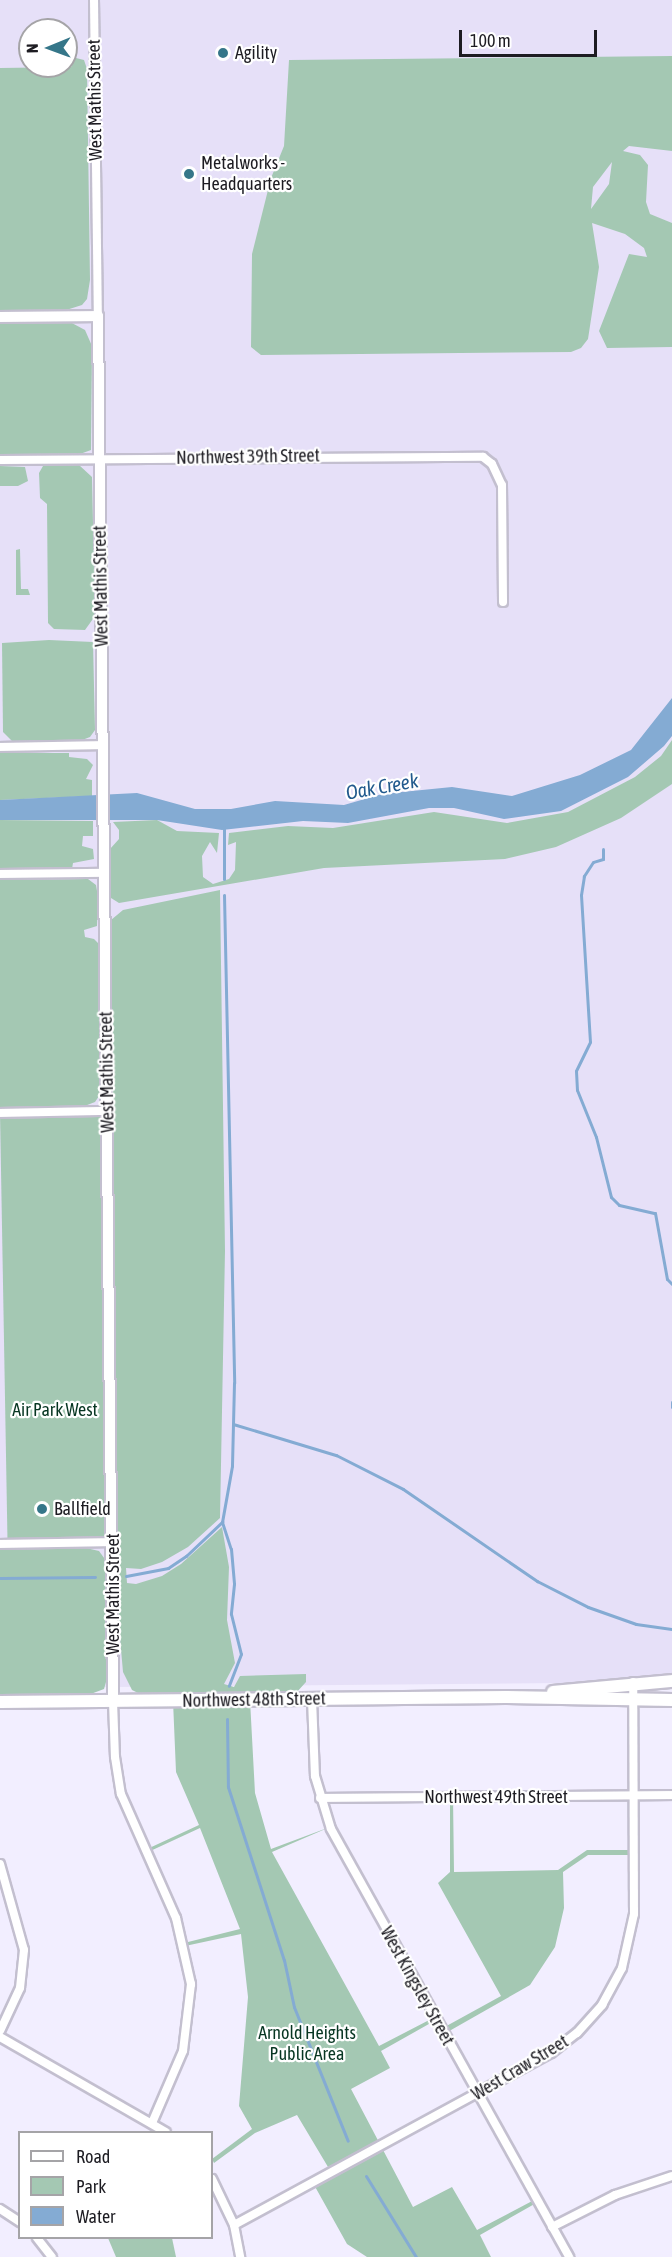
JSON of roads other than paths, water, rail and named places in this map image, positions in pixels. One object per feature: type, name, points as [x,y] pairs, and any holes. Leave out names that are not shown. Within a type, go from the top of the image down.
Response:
[{"type":"main road","name":"Northwest 48th Street","points":[[507,1697],[633,1682],[672,1681]]},
{"type":"main road","name":"Northwest 48th Street","points":[[0,1702],[507,1697],[672,1700]]},
{"type":"street","name":"West Mathis Street","points":[[94,0],[113,1701],[116,1767],[122,1794],[176,1918],[191,1984],[183,2051],[152,2123]]},
{"type":"street","points":[[0,317],[98,316]]},
{"type":"street","name":"Northwest 39th Street","points":[[0,460],[471,454],[492,464],[502,485],[503,602]]},
{"type":"street","points":[[0,747],[103,745]]},
{"type":"street","points":[[0,874],[104,873]]},
{"type":"street","points":[[0,1113],[108,1111]]},
{"type":"street","points":[[0,1544],[112,1542]]},
{"type":"street","name":"West Craw Street","points":[[234,2225],[477,2093],[569,2040],[591,2019],[613,1987],[632,1931],[633,1682]]},
{"type":"street","name":"West Kingsley Street","points":[[312,1699],[312,1753],[320,1798],[350,1866],[569,2257]]},
{"type":"street","name":"Northwest 49th Street","points":[[320,1798],[672,1795]]},
{"type":"street","points":[[0,1864],[24,1950],[20,1988],[0,2031]]},
{"type":"street","points":[[0,2037],[163,2131]]},
{"type":"street","points":[[552,2227],[615,2195],[672,2176]]},
{"type":"street","points":[[213,2181],[234,2225],[240,2257]]},
{"type":"street","points":[[0,2209],[18,2221]]},
{"type":"street","points":[[38,2239],[52,2257]]},
{"type":"water","name":"Oak Creek","points":[[672,698],[672,736],[664,746],[628,777],[561,811],[504,819],[454,808],[429,808],[348,823],[303,821],[222,830],[157,820],[0,820],[0,800],[137,793],[195,809],[231,809],[275,801],[344,805],[382,794],[452,787],[512,796],[580,775],[631,750]]},
{"type":"waterway","points":[[224,827],[224,879]]},
{"type":"waterway","points":[[603,849],[603,859],[593,862],[584,876],[581,895],[590,1042],[576,1071],[577,1090],[596,1137],[611,1197],[619,1205],[655,1213],[667,1279],[672,1284]]},
{"type":"waterway","points":[[224,895],[234,1383],[232,1466],[222,1522],[231,1549],[234,1584],[231,1614],[241,1654],[229,1686]]},
{"type":"waterway","points":[[672,1402],[672,1407]]},
{"type":"waterway","points":[[233,1424],[336,1455],[403,1489],[537,1581],[588,1607],[636,1624],[672,1629]]},
{"type":"waterway","points":[[126,1576],[168,1568],[186,1556],[222,1522]]},
{"type":"waterway","points":[[0,1578],[95,1577]]},
{"type":"waterway","points":[[227,1719],[228,1787],[284,1960],[294,2007],[348,2141]]},
{"type":"waterway","points":[[366,2176],[416,2257]]},
{"type":"place","name":"Agility","points":[[223,53]]},
{"type":"place","name":"Metalworks - Headquarters","points":[[189,174]]},
{"type":"place","name":"Ballfield","points":[[42,1509]]},
{"type":"park label","name":"Air Park West","points":[[55,1410]]},
{"type":"park label","name":"Arnold Heights Public Area","points":[[307,2044]]}]
